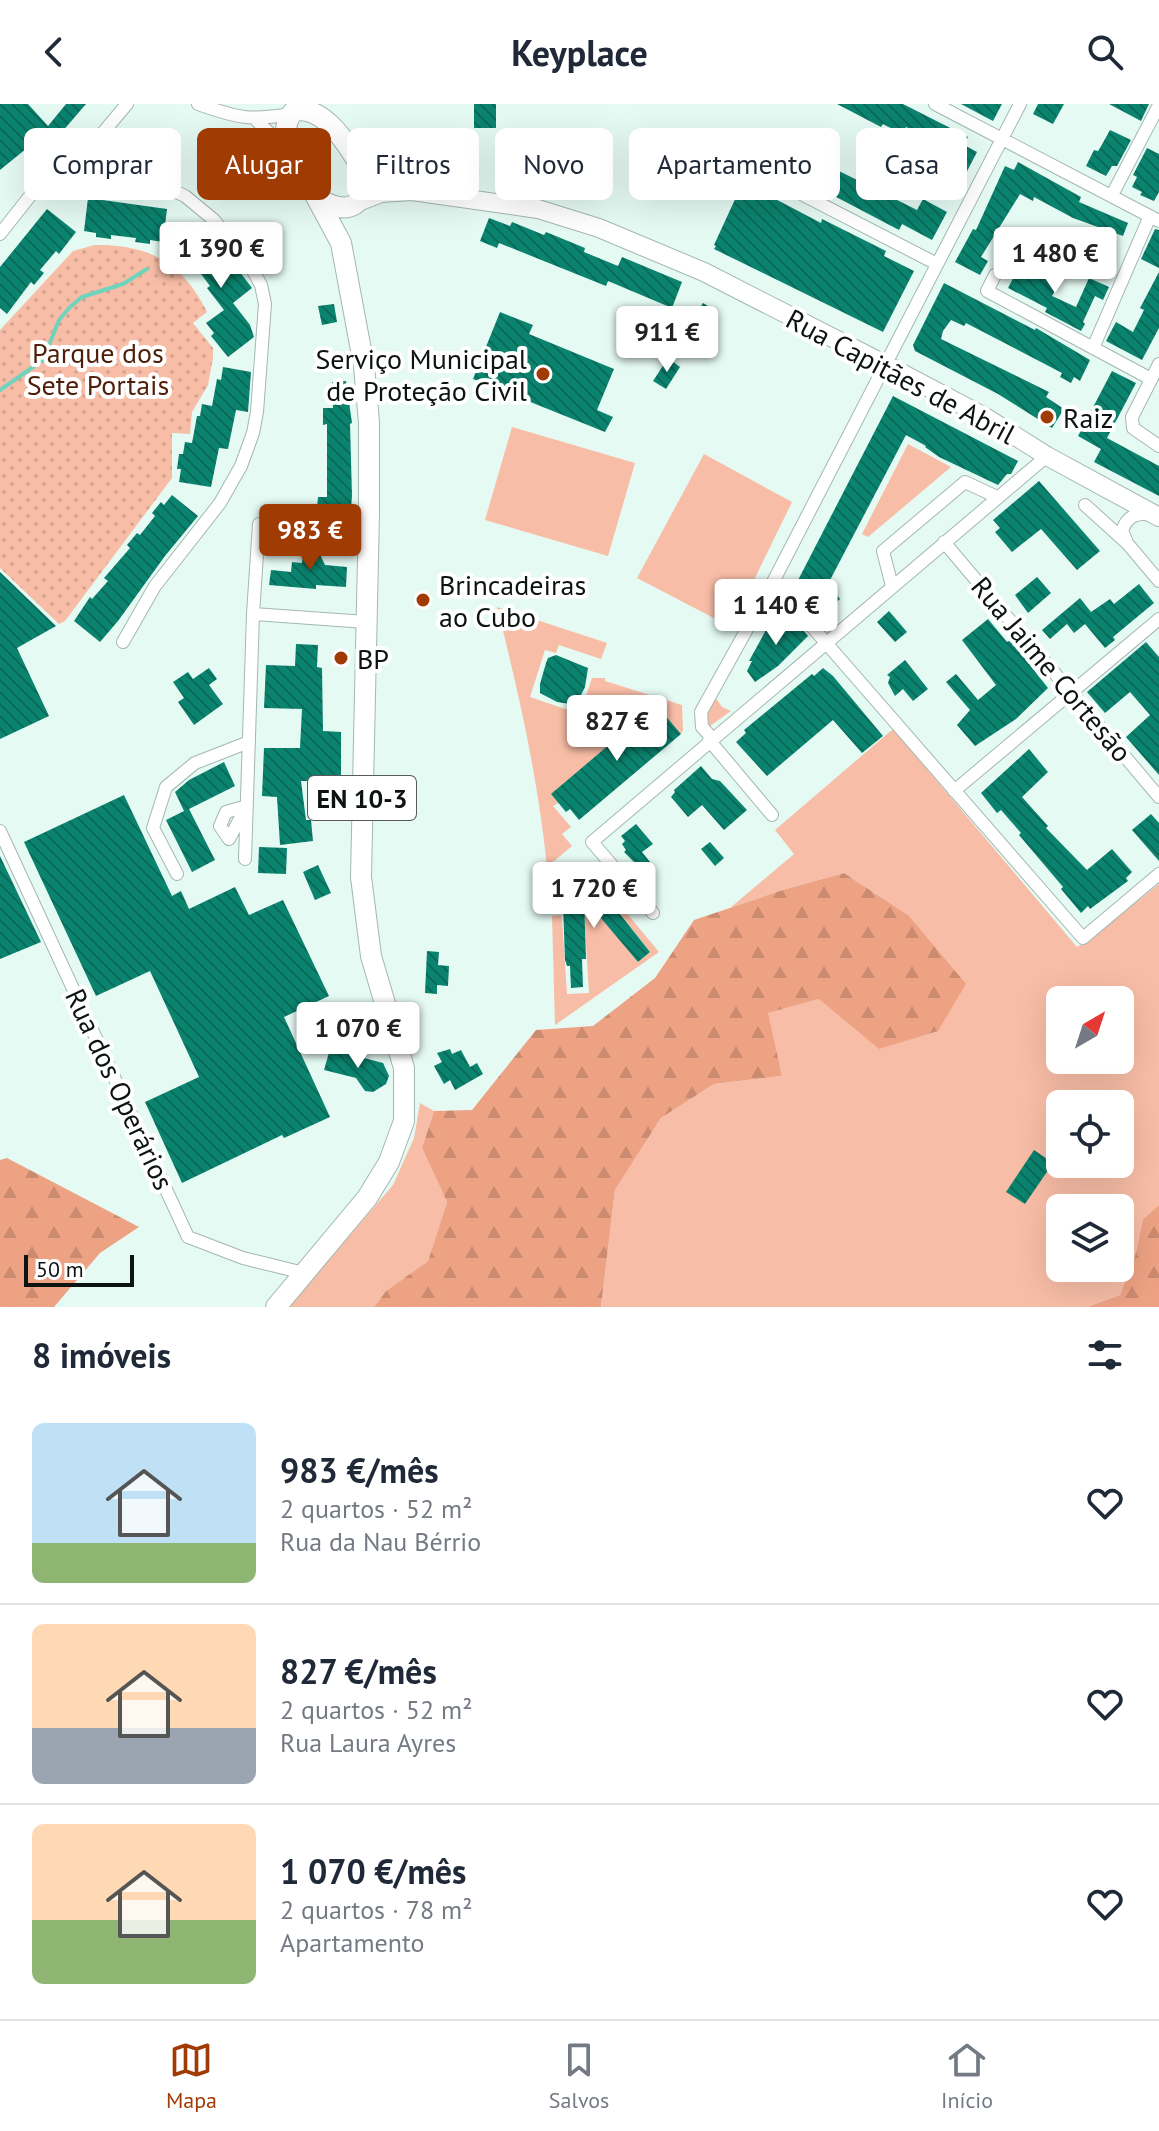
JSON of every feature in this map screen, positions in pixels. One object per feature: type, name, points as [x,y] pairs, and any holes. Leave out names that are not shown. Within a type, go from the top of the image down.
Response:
[{"type":"main road","points":[[286,128],[296,109],[315,105],[328,109],[347,143]]},
{"type":"main road","name":"EN 10-3","points":[[276,1307],[367,1198],[389,1162],[404,1121],[404,1068],[371,956],[361,877],[369,422],[364,366],[341,243],[318,200]]},
{"type":"main road","points":[[321,200],[340,209],[354,205]]},
{"type":"main road","name":"EN 10-3","points":[[341,243],[356,200]]},
{"type":"main road","name":"Rua Capitães de Abril","points":[[354,205],[365,200]]},
{"type":"main road","name":"Rua Capitães de Abril","points":[[475,200],[538,209],[599,228],[704,272],[985,417],[1047,456],[1158,516]]},
{"type":"street","points":[[107,128],[127,104]]},
{"type":"street","points":[[198,104],[231,116],[256,120],[296,109]]},
{"type":"street","points":[[935,104],[1154,218],[1093,348]]},
{"type":"street","points":[[772,815],[710,739],[702,727],[701,712],[773,582],[1020,104]]},
{"type":"street","points":[[1112,195],[1159,105]]},
{"type":"street","points":[[256,120],[264,128]]},
{"type":"street","points":[[123,642],[155,586],[220,503],[241,466],[257,412],[265,304],[261,285],[251,267],[214,220],[195,202],[181,195]]},
{"type":"street","points":[[0,234],[27,200]]},
{"type":"street","points":[[813,200],[937,264]]},
{"type":"street","points":[[995,275],[987,291],[1151,379]]},
{"type":"street","points":[[1159,364],[1132,417],[1133,428],[1159,446]]},
{"type":"street","points":[[653,913],[592,842],[1047,456]]},
{"type":"street","points":[[892,586],[883,551],[965,482],[997,497]]},
{"type":"street","points":[[1085,505],[1127,543],[1159,581]]},
{"type":"street","points":[[1127,543],[1122,531],[1127,520],[1135,515],[1158,516]]},
{"type":"street","points":[[245,859],[259,524]]},
{"type":"street","name":"Rua Jaime Cortesão","points":[[944,542],[1159,797]]},
{"type":"street","points":[[773,582],[1083,938],[1159,874]]},
{"type":"street","points":[[253,614],[366,622]]},
{"type":"street","points":[[954,791],[1159,619]]},
{"type":"street","points":[[177,874],[153,828],[166,787],[195,763],[249,742]]},
{"type":"street","name":"Rua dos Operários","points":[[0,831],[188,1237],[243,1258],[304,1273]]},
{"type":"green space","name":"Parque dos Sete Portais","points":[[95,245],[132,248],[148,253],[175,269],[198,295],[207,312],[193,323],[213,348],[213,358],[208,385],[192,412],[190,434],[172,433],[172,478],[65,621],[59,624],[0,568],[0,330],[73,251]]},
{"type":"green space","points":[[512,427],[635,463],[608,556],[485,520]]},
{"type":"green space","points":[[908,444],[951,467],[868,537],[862,534]]},
{"type":"green space","points":[[704,454],[792,502],[731,627],[637,578]]},
{"type":"green space","points":[[497,607],[607,643],[601,659],[559,645],[556,653],[545,650],[530,697],[580,714],[592,678],[605,678],[605,681],[682,705],[681,734],[553,806],[571,827],[562,834],[572,846],[547,867],[527,736]]},
{"type":"green space","points":[[715,697],[722,707],[731,711],[710,726],[706,717]]},
{"type":"green space","points":[[893,729],[1077,947],[1159,884],[1159,1205],[1143,1219],[1134,1259],[1134,1194],[1046,1194],[1046,1282],[1125,1282],[1120,1295],[1087,1307],[601,1307],[615,1190],[661,1118],[714,1084],[782,1076],[767,1013],[819,999],[908,915],[844,873],[730,908],[794,854],[775,830]]},
{"type":"green space","points":[[844,873],[908,915],[966,984],[938,1031],[879,1049],[819,999],[768,1013],[782,1076],[714,1084],[661,1118],[615,1190],[601,1307],[374,1307],[386,1291],[428,1261],[447,1202],[422,1148],[434,1111],[472,1110],[536,1030],[593,1026],[655,978],[694,920]]},
{"type":"green space","points":[[604,886],[659,952],[555,1025],[552,916],[561,915],[562,919],[567,994],[589,993],[584,911],[591,906],[638,962],[650,952],[601,889]]},
{"type":"green space","points":[[420,1103],[434,1111],[422,1148],[447,1202],[428,1261],[386,1291],[374,1307],[288,1307],[393,1185],[414,1138]]},
{"type":"green space","points":[[7,1158],[139,1227],[100,1253],[54,1307],[0,1307],[0,1160]]},
{"type":"green space","points":[[1159,1205],[1159,1307],[1087,1307],[1120,1295],[1125,1282],[1134,1282],[1134,1259],[1143,1219]]},
{"type":"building","points":[[0,104],[28,104],[48,126],[66,104],[86,104],[65,128],[24,128],[24,150],[0,170]]},
{"type":"building","points":[[474,104],[496,104],[496,128],[474,128]]},
{"type":"building","points":[[837,104],[903,104],[950,128],[891,128],[883,124],[881,127]]},
{"type":"building","points":[[961,104],[1002,104],[993,121]]},
{"type":"building","points":[[1038,104],[1064,104],[1053,124],[1033,114]]},
{"type":"building","points":[[1109,104],[1149,104],[1141,121]]},
{"type":"building","points":[[1110,130],[1131,140],[1117,166],[1112,166],[1106,176],[1086,166]]},
{"type":"building","points":[[967,147],[977,152],[967,171]]},
{"type":"building","points":[[1147,148],[1159,154],[1159,192],[1154,201],[1140,195],[1142,192],[1132,187],[1137,177],[1133,175]]},
{"type":"building","points":[[1018,162],[1081,197],[1079,202],[1128,223],[1123,236],[1073,218],[1034,197],[1033,201],[1020,194],[981,257],[988,261],[980,275],[955,262],[973,229],[976,230],[1005,166],[1014,170]]},
{"type":"building","points":[[840,172],[856,180],[856,200],[897,200],[917,210],[925,200],[947,212],[932,240],[902,224],[899,230],[840,199]]},
{"type":"building","points":[[88,200],[167,209],[163,242],[135,242],[136,238],[111,235],[111,239],[96,237],[96,233],[84,231]]},
{"type":"building","points":[[735,200],[777,200],[886,251],[884,256],[914,271],[883,332],[714,249]]},
{"type":"building","points":[[47,209],[76,232],[59,254],[56,251],[40,270],[44,273],[34,285],[31,282],[7,314],[0,308],[0,267]]},
{"type":"building","points":[[489,218],[510,226],[512,222],[544,235],[546,232],[618,266],[622,257],[682,282],[672,308],[608,281],[606,286],[499,243],[497,248],[480,241]]},
{"type":"building","points":[[204,225],[252,288],[233,303],[250,325],[254,337],[228,357],[211,336],[214,333],[206,323],[224,310],[195,266],[192,269],[183,257],[197,247],[179,244]]},
{"type":"building","points":[[1155,229],[1159,230],[1159,268],[1141,259]]},
{"type":"building","points":[[1032,262],[1044,268],[1040,275],[1059,284],[1052,296],[1076,307],[1089,278],[1109,287],[1103,300],[1095,296],[1081,331],[1045,312],[1047,308],[1008,288],[1021,263],[1029,267]]},
{"type":"building","points":[[1159,272],[1159,328],[1142,360],[1106,341],[1116,322],[1133,332],[1144,310],[1140,308]]},
{"type":"building","points":[[944,283],[1036,328],[1090,360],[1080,381],[1074,377],[1071,383],[1060,377],[1062,373],[966,323],[964,326],[951,320],[943,331],[941,339],[1049,392],[1046,397],[1064,409],[1052,428],[998,394],[915,351],[913,345]]},
{"type":"building","points":[[703,303],[716,311],[694,344],[682,336]]},
{"type":"building","points":[[334,304],[337,322],[322,325],[318,306]]},
{"type":"building","name":"Serviço Municipal de Proteção Civil","points":[[500,312],[533,325],[529,334],[614,369],[597,410],[613,417],[605,432],[473,379]]},
{"type":"building","points":[[668,358],[680,367],[666,389],[653,381]]},
{"type":"building","points":[[223,367],[251,372],[248,412],[236,410],[228,449],[219,448],[211,487],[179,482],[179,454],[183,454],[185,442],[192,443],[202,404],[212,406],[217,379],[221,380]]},
{"type":"building","points":[[1112,371],[1136,383],[1107,438],[1159,466],[1159,496],[1094,462],[1101,449],[1078,436]]},
{"type":"building","points":[[346,381],[352,423],[350,521],[316,518],[318,497],[327,497],[327,424],[323,425],[323,408],[333,408],[332,382]]},
{"type":"building","points":[[893,396],[1018,461],[1011,474],[1007,474],[998,485],[939,457],[906,435],[828,584],[840,599],[820,616],[795,586]]},
{"type":"building","points":[[1039,481],[1100,551],[1077,570],[1041,529],[1012,552],[995,532],[1000,528],[993,520]]},
{"type":"building","points":[[172,495],[198,516],[100,642],[74,621],[90,597],[92,599],[108,581],[104,578],[130,548],[127,545],[137,533],[140,535],[155,516],[152,513],[161,502],[164,505]]},
{"type":"building","points":[[304,544],[322,546],[321,557],[325,565],[347,567],[346,587],[316,585],[316,589],[269,585],[271,570],[291,572],[292,562],[302,563]]},
{"type":"building","points":[[0,572],[56,626],[17,648],[49,716],[0,739]]},
{"type":"building","points":[[1037,577],[1051,593],[1028,613],[1015,595]]},
{"type":"building","points":[[1139,584],[1154,603],[1113,637],[1115,640],[1105,648],[1085,624],[1074,633],[1067,624],[1050,639],[1042,630],[1080,598],[1091,612],[1110,599],[1114,604]]},
{"type":"building","points":[[889,611],[907,632],[895,642],[877,622]]},
{"type":"building","points":[[789,614],[808,636],[778,666],[755,682],[747,671],[752,661],[749,661],[766,630]]},
{"type":"building","points":[[988,619],[1007,642],[1010,640],[1048,688],[1016,719],[975,746],[957,725],[970,710],[946,682],[956,674],[978,700],[996,685],[962,640]]},
{"type":"building","points":[[1146,642],[1159,657],[1159,775],[1126,737],[1150,715],[1130,692],[1105,713],[1087,692]]},
{"type":"building","points":[[296,644],[318,645],[317,667],[322,668],[323,731],[341,732],[341,781],[301,781],[306,820],[311,820],[313,841],[280,845],[277,797],[262,796],[264,748],[300,748],[302,709],[264,708],[266,665],[295,666]]},
{"type":"building","points":[[556,655],[588,668],[585,687],[576,705],[557,702],[540,693],[548,658]]},
{"type":"building","points":[[905,660],[928,689],[913,701],[903,689],[895,696],[888,683],[890,677],[887,675]]},
{"type":"building","points":[[209,668],[217,679],[209,685],[223,704],[194,725],[178,702],[184,698],[173,682],[188,672],[193,679]]},
{"type":"building","points":[[823,668],[883,736],[862,753],[833,720],[767,776],[736,742],[746,733],[744,730]]},
{"type":"building","points":[[656,705],[681,734],[579,820],[570,809],[566,812],[551,794]]},
{"type":"building","points":[[1029,749],[1048,772],[1022,797],[1048,826],[1046,828],[1087,870],[1112,849],[1132,872],[1126,878],[1128,881],[1081,913],[1019,835],[1021,833],[1001,810],[997,813],[981,793]]},
{"type":"building","points":[[224,762],[235,786],[189,809],[215,860],[192,872],[166,820],[184,811],[175,792],[189,780]]},
{"type":"building","points":[[701,766],[747,810],[724,830],[702,805],[688,817],[671,797],[674,790]]},
{"type":"building","points":[[124,795],[172,896],[181,891],[189,909],[235,887],[249,915],[283,900],[329,996],[284,1017],[330,1117],[284,1138],[282,1135],[182,1183],[145,1102],[199,1077],[150,971],[96,996],[24,842]]},
{"type":"building","points":[[1151,814],[1159,823],[1159,861],[1132,830]]},
{"type":"building","points":[[636,824],[653,844],[642,852],[650,862],[641,869],[624,852],[626,850],[622,844],[625,841],[621,836]]},
{"type":"building","points":[[710,842],[724,858],[715,866],[701,849]]},
{"type":"building","points":[[259,847],[287,848],[286,874],[258,873]]},
{"type":"building","points":[[0,856],[41,942],[0,959]]},
{"type":"building","points":[[318,865],[331,893],[315,900],[303,872]]},
{"type":"building","points":[[593,880],[650,952],[638,962],[584,898],[586,959],[582,959],[583,987],[571,988],[570,966],[565,960],[563,905]]},
{"type":"building","points":[[427,951],[439,952],[438,965],[449,966],[448,986],[437,985],[437,994],[425,993]]},
{"type":"building","points":[[330,1049],[383,1063],[389,1076],[386,1084],[373,1092],[365,1091],[356,1078],[324,1070]]},
{"type":"building","points":[[450,1049],[452,1054],[461,1050],[470,1067],[477,1063],[483,1074],[455,1090],[450,1080],[444,1084],[434,1066],[442,1062],[437,1053]]},
{"type":"building","points":[[1034,1150],[1046,1158],[1046,1173],[1025,1204],[1006,1192]]},
{"type":"waterway","points":[[0,390],[43,360],[59,320],[82,297],[123,284],[147,269]]},
{"type":"place","name":"Serviço Municipal de Proteção Civil","points":[[543,374]]},
{"type":"place","name":"Raiz","points":[[1047,417]]},
{"type":"place","name":"Brincadeiras ao Cubo","points":[[423,600]]},
{"type":"place","name":"BP","points":[[341,658]]}]
